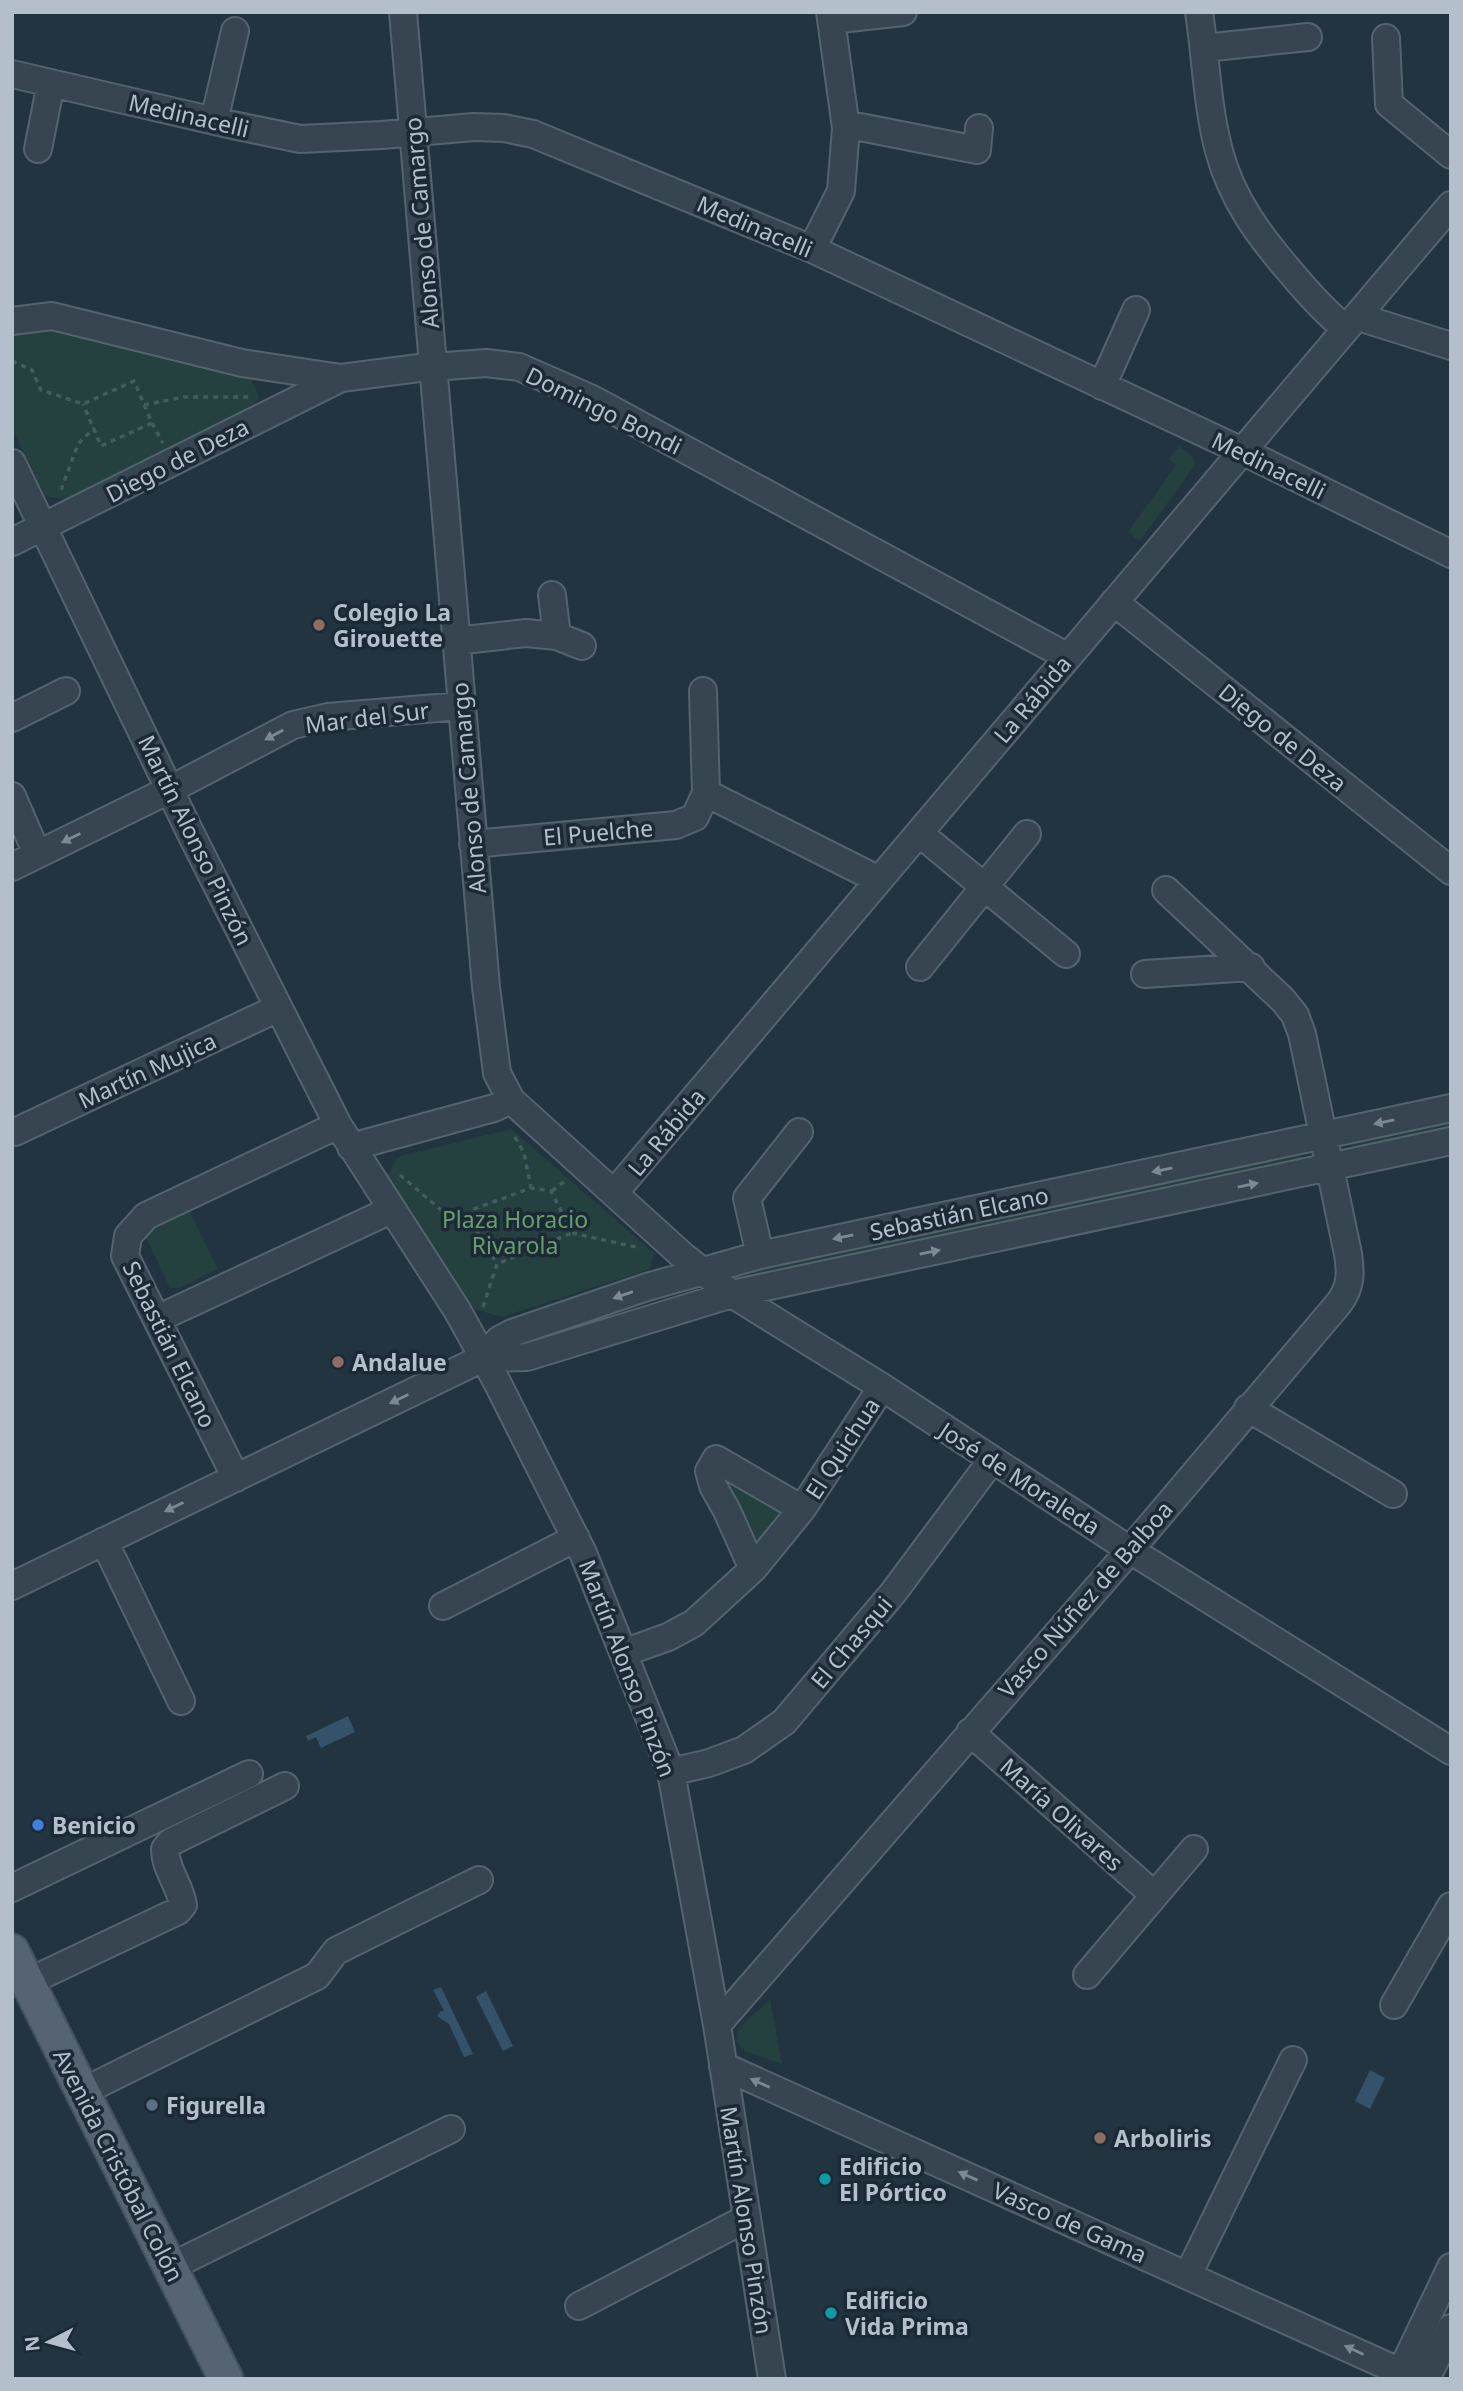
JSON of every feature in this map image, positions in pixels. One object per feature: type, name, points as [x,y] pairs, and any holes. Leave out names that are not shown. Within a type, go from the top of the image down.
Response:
[{"type":"main road","name":"Avenida Cristóbal Colón","points":[[12,1951],[226,2379]]},
{"type":"street","name":"Alonso de Camargo","points":[[403,12],[455,641],[497,1073],[512,1100],[701,1270],[732,1294]]},
{"type":"street","points":[[812,249],[841,191],[846,128],[830,16],[903,12]]},
{"type":"street","points":[[1199,12],[1214,129],[1222,162],[1234,193],[1259,235],[1307,291],[1353,321],[1368,320],[1451,346]]},
{"type":"street","points":[[214,121],[235,31]]},
{"type":"street","points":[[1205,48],[1308,37]]},
{"type":"street","points":[[1386,38],[1389,104],[1451,155]]},
{"type":"street","name":"Medinacelli","points":[[12,75],[300,139],[474,127],[504,128],[533,134],[812,249],[1242,451],[1451,554]]},
{"type":"street","points":[[38,149],[51,83]]},
{"type":"street","points":[[846,128],[860,127],[977,150],[979,128]]},
{"type":"street","name":"La Rábida","points":[[614,1193],[1451,205]]},
{"type":"street","points":[[1102,386],[1136,310]]},
{"type":"street","name":"Domingo Bondi","points":[[12,321],[52,316],[242,363],[341,378],[486,363],[519,367],[592,399],[1068,657]]},
{"type":"street","name":"Diego de Deza","points":[[12,542],[341,378]]},
{"type":"street","name":"Martín Alonso Pinzón","points":[[12,463],[278,1008],[345,1136],[457,1310],[576,1538],[671,1772],[717,2025],[772,2379]]},
{"type":"street","points":[[552,595],[557,636]]},
{"type":"street","name":"Diego de Deza","points":[[1114,602],[1451,872]]},
{"type":"street","points":[[455,641],[526,633],[557,636],[582,646]]},
{"type":"street","points":[[12,718],[66,691]]},
{"type":"street","points":[[703,691],[706,793],[879,880]]},
{"type":"street","name":"Mar del Sur","points":[[12,867],[293,725],[328,717],[461,706]]},
{"type":"street","name":"El Puelche","points":[[473,844],[676,825],[695,817],[706,793]]},
{"type":"street","points":[[12,796],[37,854]]},
{"type":"street","points":[[919,833],[1066,954]]},
{"type":"street","points":[[920,967],[1027,834]]},
{"type":"street","name":"Vasco Núñez de Balboa","points":[[717,2025],[1130,1550],[1339,1303],[1348,1288],[1351,1271],[1348,1254],[1302,1034],[1295,1015],[1251,967],[1166,890]]},
{"type":"street","points":[[1146,974],[1251,967]]},
{"type":"street","name":"Martín Mujica","points":[[15,1132],[278,1008]]},
{"type":"street","points":[[345,1136],[494,1108],[512,1100]]},
{"type":"street","name":"Sebastián Elcano","points":[[12,1586],[483,1358],[499,1340],[512,1333],[701,1270],[760,1255],[1451,1108]]},
{"type":"street","points":[[760,1255],[747,1198],[799,1132]]},
{"type":"street","name":"Sebastián Elcano","points":[[236,1478],[125,1256],[128,1236],[146,1216],[345,1136]]},
{"type":"street","name":"Sebastián Elcano","points":[[483,1358],[527,1357],[732,1294],[1451,1141]]},
{"type":"street","points":[[157,1319],[391,1210]]},
{"type":"street","name":"José de Moraleda","points":[[732,1294],[882,1387],[1130,1550],[1451,1751]]},
{"type":"street","name":"El Quichua","points":[[623,1653],[668,1637],[695,1623],[753,1569],[802,1509],[882,1387]]},
{"type":"street","points":[[1248,1408],[1393,1494]]},
{"type":"street","name":"El Quichua","points":[[753,1569],[713,1486],[709,1471],[716,1460],[802,1509]]},
{"type":"street","name":"El Chasqui","points":[[671,1772],[709,1763],[744,1750],[784,1722],[893,1593],[992,1461]]},
{"type":"street","points":[[443,1606],[576,1538]]},
{"type":"street","points":[[104,1541],[181,1701]]},
{"type":"street","name":"María Olivares","points":[[970,1732],[1154,1895]]},
{"type":"street","points":[[12,1888],[248,1774]]},
{"type":"street","points":[[28,1982],[178,1911],[183,1905],[182,1896],[165,1856],[165,1849],[171,1842],[285,1786]]},
{"type":"street","points":[[1087,1975],[1194,1849]]},
{"type":"street","points":[[82,2092],[317,1976],[336,1951],[479,1880]]},
{"type":"street","points":[[1394,2005],[1451,1906]]},
{"type":"street","points":[[1188,2275],[1293,2060]]},
{"type":"street","name":"Vasco de Gama","points":[[723,2066],[1411,2377]]},
{"type":"street","points":[[170,2267],[451,2129]]},
{"type":"street","points":[[579,2306],[747,2218]]},
{"type":"street","points":[[1411,2377],[1451,2267]]},
{"type":"street","points":[[1411,2377],[1451,2328]]},
{"type":"path","points":[[12,361],[33,370],[41,390],[83,404],[134,382],[152,423],[101,446],[83,404]]},
{"type":"path","points":[[144,405],[184,397],[248,397],[275,411]]},
{"type":"path","points":[[60,491],[78,444],[93,428]]},
{"type":"path","points":[[513,1134],[524,1153],[531,1188]]},
{"type":"path","points":[[398,1174],[441,1210],[468,1217],[497,1264],[483,1308]]},
{"type":"path","points":[[468,1217],[474,1209],[531,1188],[551,1191],[572,1233]]},
{"type":"path","points":[[497,1264],[572,1233],[632,1245],[643,1250]]},
{"type":"green space","points":[[48,327],[251,379],[259,397],[250,411],[70,499],[46,497],[12,429],[12,333]]},
{"type":"green space","points":[[1179,446],[1193,457],[1195,465],[1140,541],[1128,532],[1176,465],[1169,459]]},
{"type":"green space","points":[[1451,1113],[1451,1127],[1353,1147],[1347,1141]]},
{"type":"green space","name":"Plaza Horacio Rivarola","points":[[511,1129],[654,1253],[650,1269],[502,1317],[474,1309],[386,1180],[397,1157]]},
{"type":"green space","points":[[1302,1150],[1301,1159],[1296,1162],[767,1273],[754,1274],[748,1270]]},
{"type":"green space","points":[[184,1200],[218,1269],[180,1288],[170,1288],[143,1231]]},
{"type":"green space","points":[[718,1465],[793,1512],[755,1558]]},
{"type":"green space","points":[[770,1999],[782,2064],[745,2051],[737,2042],[738,2029]]},
{"type":"water","points":[[348,1716],[355,1732],[321,1748],[316,1737],[308,1741],[306,1736]]},
{"type":"water","points":[[441,1987],[473,2054],[464,2057],[449,2024],[437,2016],[444,2011],[433,1990]]},
{"type":"water","points":[[486,1991],[513,2046],[503,2051],[476,1997]]},
{"type":"water","points":[[1370,2070],[1385,2078],[1370,2109],[1355,2101]]},
{"type":"place","name":"Colegio La Girouette","points":[[319,625]]},
{"type":"place","name":"Andalue","points":[[338,1362]]},
{"type":"place","name":"Benicio","points":[[38,1825]]},
{"type":"place","name":"Figurella","points":[[152,2105]]},
{"type":"place","name":"Arboliris","points":[[1100,2138]]},
{"type":"place","name":"Edificio El Pórtico","points":[[825,2179]]},
{"type":"place","name":"Edificio Vida Prima","points":[[831,2313]]}]
